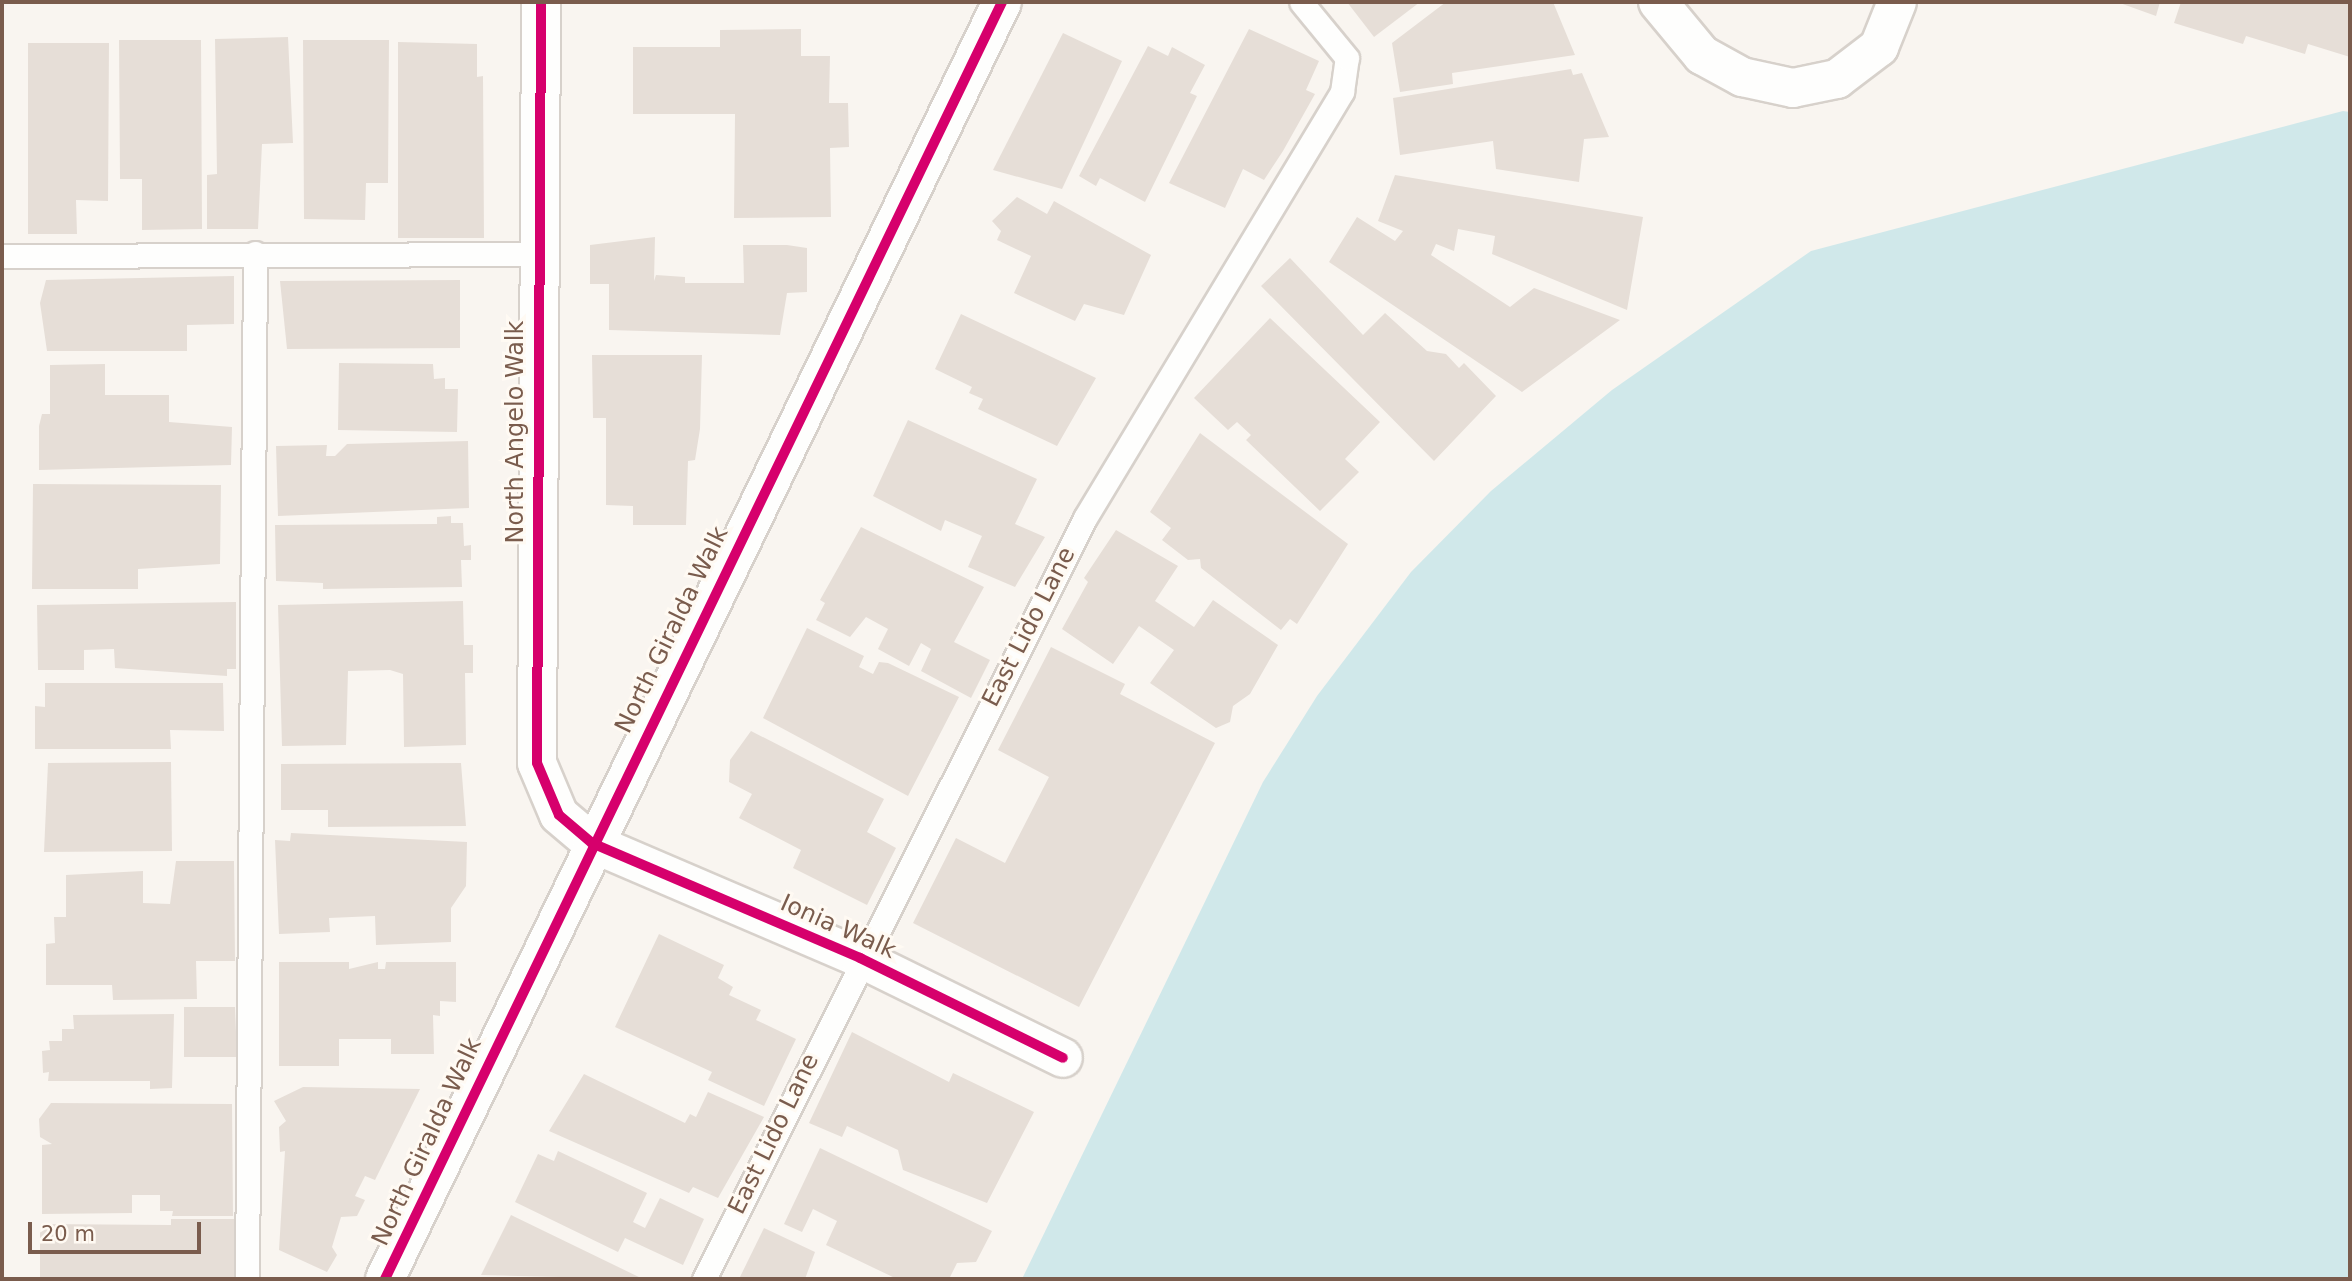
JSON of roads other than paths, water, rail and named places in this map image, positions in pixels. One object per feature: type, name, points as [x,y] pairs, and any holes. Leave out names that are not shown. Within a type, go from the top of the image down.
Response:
[{"type":"street","name":"North Angelo Walk","points":[[541,2],[537,254],[537,763],[559,815],[592,843]]},
{"type":"street","name":"North Giralda Walk","points":[[385,1279],[592,843],[1002,2]]},
{"type":"street","points":[[1658,2],[1702,55],[1742,77],[1793,88],[1837,79],[1879,47],[1897,2]]},
{"type":"street","name":"Ionia Walk","points":[[592,843],[860,958],[1063,1058]]},
{"type":"lane","name":"East Lido Lane","points":[[704,1279],[860,958],[1086,518],[1342,92],[1348,58],[1301,2]]},
{"type":"lane","points":[[247,1279],[256,253]]},
{"type":"lane","points":[[2,256],[537,254]]},
{"type":"water","points":[[2343,111],[2350,112],[2350,1279],[1022,1279],[1263,782],[1317,696],[1411,572],[1491,491],[1612,390],[1811,251]]}]
